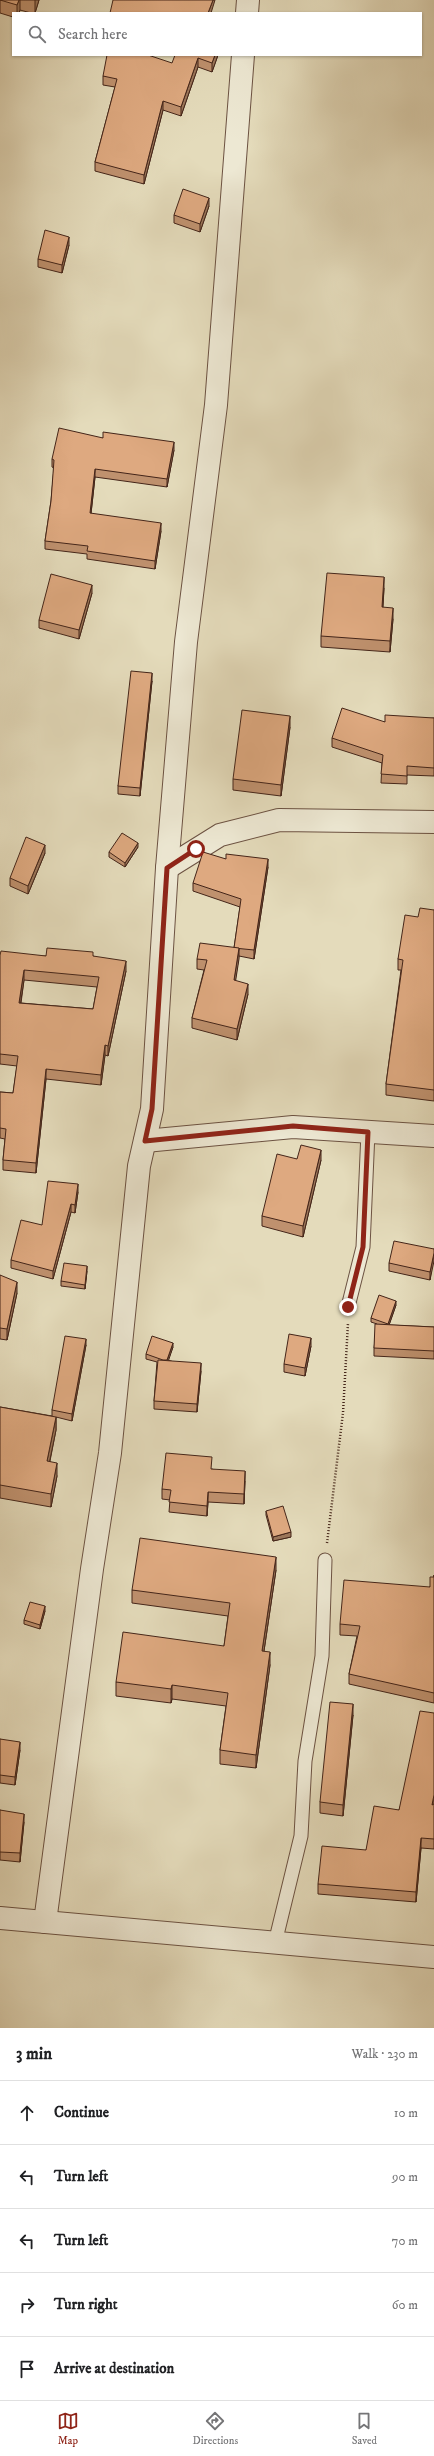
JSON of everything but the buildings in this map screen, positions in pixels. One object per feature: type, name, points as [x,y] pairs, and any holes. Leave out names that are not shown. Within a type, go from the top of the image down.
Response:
[{"type":"street","points":[[247,12],[248,0]]},
{"type":"street","points":[[45,1922],[91,1576],[110,1453],[139,1166],[152,1109],[167,868],[186,642],[216,405],[244,56]]},
{"type":"street","points":[[167,868],[220,835],[279,820],[434,822]]},
{"type":"street","points":[[145,1141],[293,1126],[434,1136]]},
{"type":"street","points":[[0,1918],[434,1957]]},
{"type":"lane","points":[[348,1307],[363,1247],[368,1132]]},
{"type":"lane","points":[[275,1943],[301,1836],[305,1761],[322,1656],[325,1560]]},
{"type":"path","points":[[325,1560],[343,1412],[348,1307]]},
{"type":"route","points":[[196,849],[167,868],[152,1109],[145,1141],[293,1126],[368,1132],[363,1247],[348,1307]]}]
